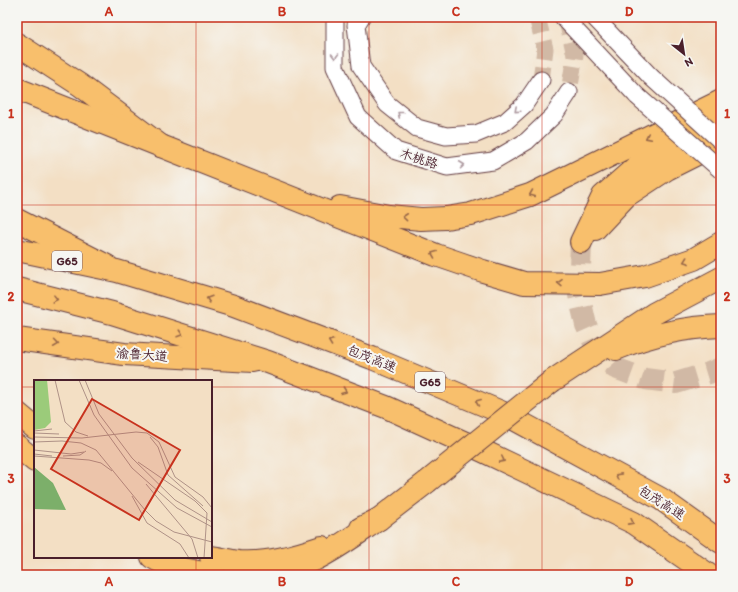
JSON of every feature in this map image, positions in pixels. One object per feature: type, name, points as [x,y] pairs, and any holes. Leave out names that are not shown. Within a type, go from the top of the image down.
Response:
[{"type":"main road","points":[[17,44],[80,86],[161,146]]},
{"type":"main road","points":[[17,89],[436,255],[524,283],[600,284],[646,276],[694,259],[721,243]]},
{"type":"main road","points":[[292,198],[389,216],[420,219],[446,218],[471,214],[530,195],[721,101]]},
{"type":"main road","points":[[721,118],[645,159],[639,164],[604,196],[581,242],[626,196],[667,169],[721,141]]},
{"type":"main road","points":[[17,220],[117,271]]},
{"type":"main road","name":"包茂高速","points":[[17,250],[117,271],[234,306],[372,358],[501,412],[661,499],[721,542]]},
{"type":"main road","points":[[267,575],[294,568],[314,560],[340,545],[379,519],[427,482],[552,381],[656,313],[721,278]]},
{"type":"main road","points":[[17,289],[112,313],[268,362],[386,406],[634,523],[709,575]]},
{"type":"main road","points":[[552,381],[617,349],[655,335],[688,329],[721,326]]},
{"type":"main road","name":"渝鲁大道","points":[[17,339],[124,354],[268,362]]},
{"type":"main road","points":[[17,413],[34,427]]},
{"type":"main road","points":[[17,446],[34,460]]},
{"type":"main road","points":[[212,557],[240,562],[264,561],[295,556],[323,547],[379,519]]},
{"type":"main road","points":[[154,558],[158,561],[186,570],[214,575]]},
{"type":"street","name":"木桃路","points":[[335,17],[335,67],[358,117],[396,152],[447,167],[494,161],[527,141],[554,115],[569,92]]},
{"type":"street","points":[[361,17],[356,25],[361,66],[387,104],[417,128],[446,136],[476,134],[505,122],[524,105],[541,80]]},
{"type":"street","points":[[563,17],[637,96],[721,170]]},
{"type":"street","points":[[594,17],[651,77],[721,141]]},
{"type":"tunnel","points":[[537,17],[545,49],[541,80]]},
{"type":"tunnel","points":[[566,17],[575,55],[569,92]]},
{"type":"tunnel","points":[[581,242],[579,295],[586,325],[595,345],[615,368],[645,379],[676,383],[721,368]]}]
